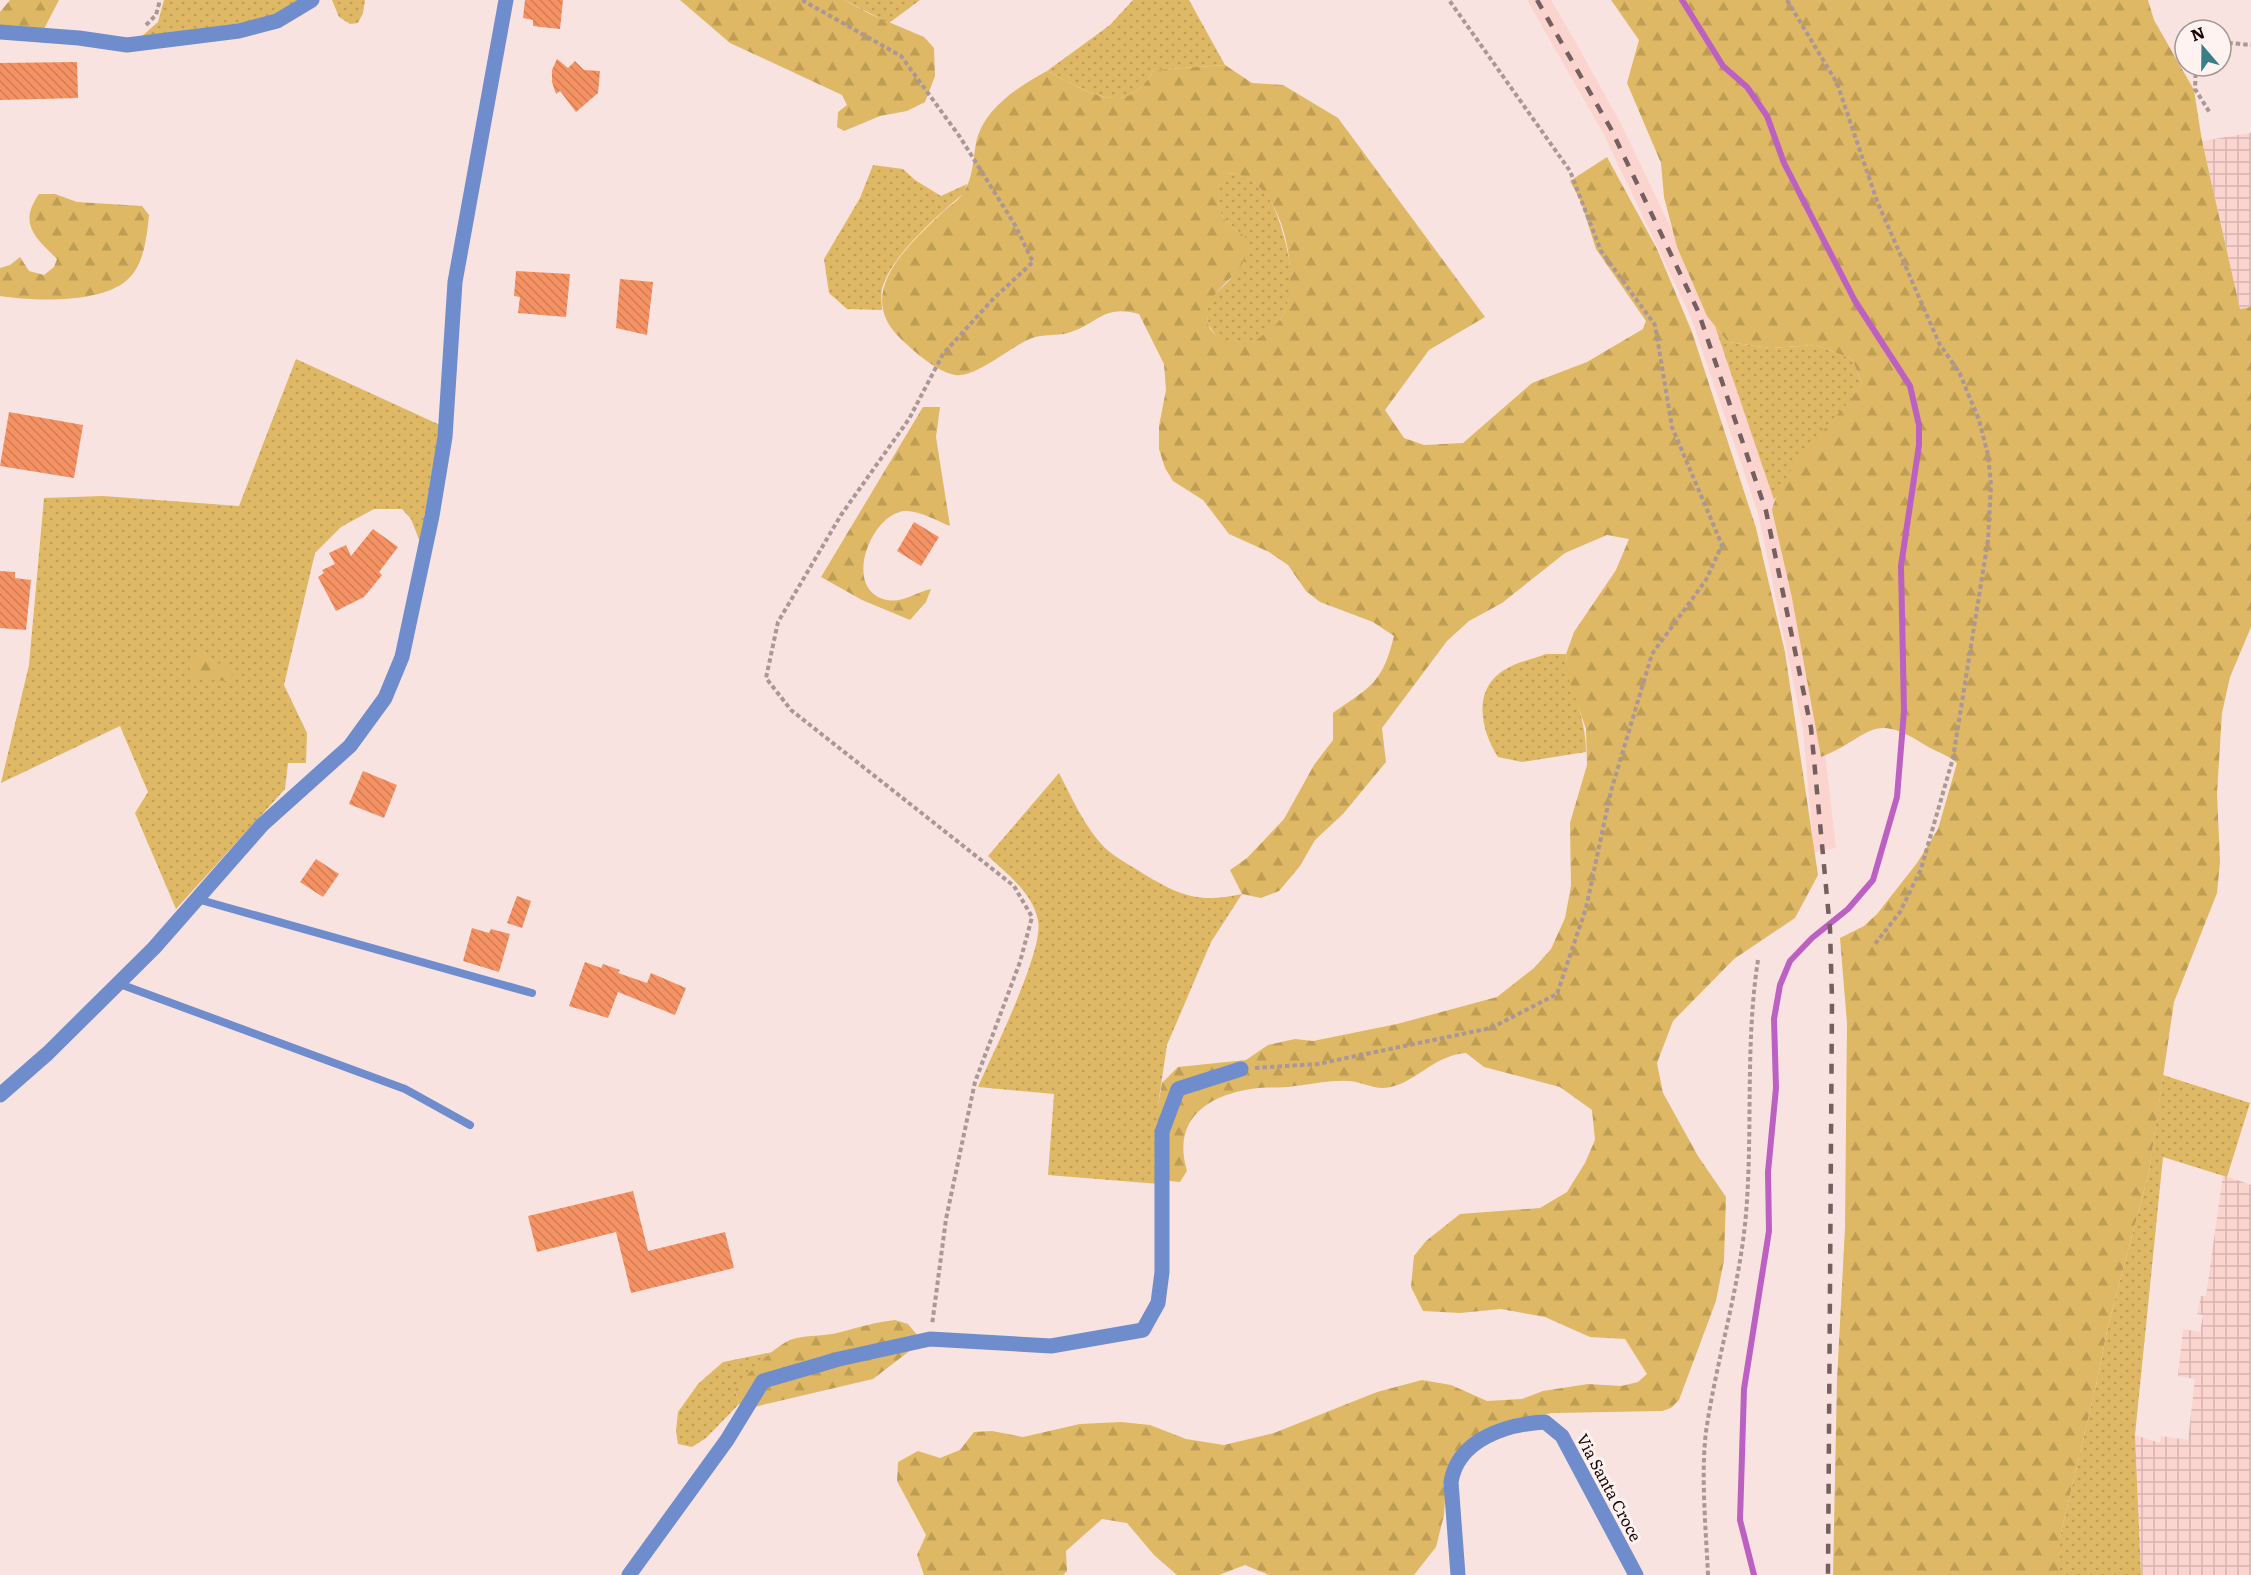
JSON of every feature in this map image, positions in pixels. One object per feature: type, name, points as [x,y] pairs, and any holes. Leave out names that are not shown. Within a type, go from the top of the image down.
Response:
[{"type":"street","points":[[0,32],[79,38],[127,45],[239,31],[277,21],[312,0]]},
{"type":"street","points":[[0,1095],[48,1053],[154,948],[262,825],[350,746],[385,698],[402,657],[432,516],[445,437],[455,282],[506,0]]},
{"type":"street","points":[[629,1575],[727,1440],[763,1381],[839,1359],[930,1339],[1051,1346],[1143,1330],[1158,1303],[1162,1272],[1162,1132],[1178,1089],[1241,1069]]},
{"type":"street","name":"Via Santa Croce","points":[[1458,1575],[1451,1482],[1453,1467],[1462,1452],[1487,1437],[1522,1423],[1545,1422],[1562,1436],[1636,1575]]},
{"type":"lane","points":[[197,899],[532,993]]},
{"type":"lane","points":[[117,983],[405,1089],[470,1125]]},
{"type":"path","points":[[802,0],[901,56],[960,137],[1015,225],[1033,262],[994,298],[943,354],[909,419],[841,514],[778,622],[766,678],[791,710],[1014,886],[1032,917],[1020,962],[975,1082],[946,1219],[930,1339]]},
{"type":"path","points":[[1241,1069],[1318,1064],[1491,1028],[1557,994],[1586,908],[1611,791],[1652,654],[1706,580],[1722,545],[1672,427],[1655,325],[1602,251],[1569,171],[1449,0]]},
{"type":"path","points":[[1787,0],[1837,83],[1877,201],[1939,343],[1960,374],[1979,420],[1990,475],[1988,540],[1953,758],[1921,869],[1900,912],[1875,944]]},
{"type":"path","points":[[2233,43],[2251,45]]},
{"type":"path","points":[[2195,78],[2195,89],[2210,113]]},
{"type":"path","points":[[1708,1575],[1705,1503],[1706,1427],[1737,1275],[1746,1215],[1751,1003],[1758,960]]},
{"type":"shaded area","points":[[1527,0],[1551,0],[1570,32],[1621,124],[1709,307],[1777,508],[1822,726],[1836,848],[1814,852],[1803,729],[1758,513],[1690,315],[1603,133]]},
{"type":"shaded area","points":[[2251,133],[2251,307],[2240,310],[2202,141]]},
{"type":"shaded area","points":[[2223,1175],[2251,1185],[2251,1575],[2141,1575],[2135,1435],[2160,1443],[2161,1436],[2188,1440],[2195,1379],[2178,1376],[2183,1329],[2200,1332],[2203,1315],[2197,1314],[2201,1296],[2206,1296]]},
{"type":"green space","points":[[10,0],[59,0],[43,31],[0,27],[0,12]]},
{"type":"green space","points":[[164,0],[303,0],[286,10],[247,24],[141,37],[158,22]]},
{"type":"green space","points":[[332,0],[365,0],[363,13],[358,23],[350,24],[339,17]]},
{"type":"green space","points":[[680,0],[844,0],[872,15],[924,37],[934,48],[935,76],[925,102],[907,111],[880,116],[844,131],[837,127],[838,112],[847,105],[842,95],[730,43]]},
{"type":"green space","points":[[844,0],[920,0],[889,23]]},
{"type":"green space","points":[[1133,0],[1189,0],[1225,65],[1154,70],[1139,89],[1129,96],[1117,98],[1093,94],[1047,71],[1110,25]]},
{"type":"green space","points":[[1611,0],[2148,0],[2154,20],[2173,53],[2173,78],[2187,78],[2194,90],[2202,141],[2240,309],[2251,307],[2251,627],[2230,677],[2222,713],[2217,793],[2220,862],[2217,893],[2174,1002],[2149,1172],[2108,1326],[2060,1537],[2060,1575],[1833,1575],[1837,1380],[1845,1228],[1847,1023],[1840,938],[1864,926],[1877,914],[1917,863],[1938,829],[1957,763],[1907,735],[1893,729],[1881,728],[1871,730],[1821,757],[1792,598],[1772,510],[1787,476],[1862,383],[1852,359],[1816,345],[1770,348],[1728,342],[1707,316],[1677,247],[1664,197],[1661,163],[1627,83],[1639,40]]},
{"type":"green space","points":[[1225,65],[1252,83],[1283,85],[1338,118],[1485,317],[1429,350],[1385,410],[1404,438],[1424,445],[1463,443],[1532,383],[1587,362],[1643,329],[1646,321],[1596,249],[1581,202],[1570,181],[1607,157],[1657,249],[1692,332],[1756,528],[1785,652],[1818,875],[1795,918],[1734,959],[1673,1021],[1657,1063],[1663,1093],[1698,1156],[1726,1197],[1724,1260],[1716,1301],[1679,1400],[1671,1408],[1662,1411],[1552,1413],[1517,1420],[1485,1430],[1446,1483],[1444,1515],[1436,1547],[1414,1575],[1269,1575],[1245,1565],[1219,1575],[1177,1575],[1154,1555],[1127,1523],[1102,1519],[1066,1551],[1067,1571],[1063,1575],[924,1575],[917,1555],[926,1535],[897,1481],[898,1462],[918,1451],[940,1458],[960,1450],[974,1432],[992,1431],[1023,1437],[1080,1424],[1121,1422],[1150,1425],[1186,1439],[1224,1445],[1274,1433],[1377,1392],[1422,1380],[1451,1385],[1487,1401],[1522,1399],[1543,1391],[1588,1384],[1621,1386],[1638,1382],[1647,1374],[1625,1339],[1590,1337],[1545,1317],[1501,1309],[1460,1313],[1423,1311],[1411,1287],[1414,1256],[1426,1241],[1460,1214],[1540,1208],[1567,1192],[1585,1163],[1595,1140],[1592,1110],[1560,1087],[1484,1067],[1466,1053],[1443,1059],[1404,1082],[1383,1088],[1352,1081],[1340,1081],[1234,1092],[1207,1105],[1196,1114],[1189,1125],[1184,1138],[1187,1171],[1180,1182],[1170,1181],[1160,1172],[1156,1154],[1158,1105],[1162,1083],[1178,1067],[1246,1060],[1268,1045],[1295,1039],[1313,1041],[1397,1024],[1497,997],[1534,968],[1551,949],[1565,918],[1571,886],[1570,823],[1587,765],[1586,729],[1569,680],[1566,654],[1574,632],[1616,570],[1629,539],[1607,535],[1565,553],[1502,603],[1469,621],[1447,641],[1382,728],[1386,762],[1343,814],[1315,840],[1300,866],[1279,891],[1261,898],[1242,894],[1230,870],[1247,858],[1284,819],[1314,765],[1333,740],[1333,713],[1373,682],[1385,664],[1394,636],[1373,622],[1320,602],[1306,591],[1288,565],[1269,552],[1229,534],[1203,500],[1173,481],[1165,468],[1159,449],[1159,426],[1166,390],[1164,364],[1139,314],[1116,312],[1100,317],[1068,333],[1032,338],[973,372],[955,375],[934,366],[902,340],[888,322],[882,305],[884,287],[891,270],[916,238],[964,192],[971,174],[980,131],[994,109],[1014,91],[1047,71],[1093,94],[1117,98],[1128,96],[1139,89],[1154,70]],"holes":[[[1224,173],[1244,177],[1260,188],[1272,204],[1281,224],[1290,269],[1289,290],[1282,317],[1256,340],[1237,345],[1213,333],[1208,322],[1208,311],[1210,302],[1242,264],[1247,252],[1245,236],[1228,223],[1218,202]]]},
{"type":"green space","points":[[873,165],[903,169],[915,180],[941,196],[967,184],[964,193],[906,248],[896,261],[882,289],[882,310],[847,309],[829,293],[824,259],[860,198]]},
{"type":"green space","points":[[1223,173],[1242,176],[1264,191],[1281,226],[1291,273],[1289,297],[1283,315],[1266,334],[1244,346],[1231,345],[1220,339],[1215,335],[1207,318],[1210,300],[1230,280],[1235,271],[1245,236],[1228,223],[1219,209],[1218,194]]},
{"type":"green space","points":[[39,194],[55,194],[77,202],[142,206],[149,215],[147,232],[141,259],[133,274],[115,288],[84,297],[30,299],[0,296],[0,268],[10,265],[20,257],[29,271],[44,275],[54,267],[57,259],[36,237],[30,222],[30,214]]},
{"type":"green space","points":[[1715,326],[1728,342],[1770,348],[1816,345],[1852,359],[1862,383],[1840,416],[1810,447],[1774,500]]},
{"type":"green space","points":[[296,359],[440,425],[420,542],[411,519],[402,509],[374,509],[341,527],[315,553],[284,685],[307,733],[306,763],[288,763],[285,789],[176,909],[135,813],[148,792],[120,726],[1,783],[29,665],[44,498],[103,496],[239,506]]},
{"type":"green space","points":[[923,407],[940,407],[936,437],[950,526],[912,511],[893,514],[873,537],[866,552],[863,567],[865,582],[873,593],[887,600],[904,599],[931,589],[926,602],[910,620],[862,600],[821,577]]},
{"type":"green space","points":[[203,652],[232,673],[231,681],[200,680],[193,676],[190,661]]},
{"type":"green space","points":[[1546,654],[1566,654],[1581,714],[1586,752],[1522,762],[1498,757],[1487,734],[1482,710],[1488,687],[1495,677],[1506,669]]},
{"type":"green space","points":[[1059,773],[1091,831],[1105,848],[1117,857],[1165,886],[1188,895],[1212,898],[1242,894],[1211,942],[1167,1045],[1158,1105],[1159,1184],[1048,1175],[1054,1094],[978,1087],[1026,977],[1038,934],[1035,910],[1025,892],[988,856]]},
{"type":"green space","points":[[2163,1075],[2250,1103],[2227,1177],[2163,1157],[2135,1435],[2141,1575],[2060,1575],[2060,1537],[2108,1326],[2149,1172]]},
{"type":"green space","points":[[895,1320],[908,1324],[918,1336],[916,1346],[873,1379],[754,1407],[739,1404],[735,1390],[768,1355],[790,1340],[835,1334]]},
{"type":"green space","points":[[773,1352],[735,1390],[739,1404],[706,1438],[692,1447],[678,1444],[676,1431],[678,1412],[698,1384],[723,1362]]},
{"type":"building","points":[[525,0],[563,0],[560,29],[533,26],[533,20],[523,18]]},
{"type":"building","points":[[557,59],[568,68],[575,61],[584,70],[600,71],[598,93],[576,112],[560,91],[556,94],[552,82],[552,70]]},
{"type":"building","points":[[77,62],[78,98],[0,100],[0,63]]},
{"type":"building","points":[[516,271],[570,274],[566,317],[518,313],[520,297],[514,296]]},
{"type":"building","points":[[620,279],[653,282],[647,335],[616,328]]},
{"type":"building","points":[[9,412],[83,425],[74,478],[0,466]]},
{"type":"building","points":[[914,522],[939,537],[921,566],[897,551]]},
{"type":"building","points":[[373,529],[398,547],[379,572],[382,575],[364,597],[336,611],[318,577],[324,573],[322,570],[335,564],[329,553],[346,545],[351,556]]},
{"type":"building","points":[[0,571],[15,572],[15,578],[31,580],[26,630],[0,628]]},
{"type":"building","points":[[363,771],[397,785],[384,818],[349,804]]},
{"type":"building","points":[[316,859],[339,874],[323,897],[300,882]]},
{"type":"building","points":[[517,896],[531,901],[522,928],[507,923]]},
{"type":"building","points":[[472,928],[489,933],[491,929],[510,934],[499,972],[463,961]]},
{"type":"building","points":[[585,962],[601,968],[603,964],[620,970],[618,973],[647,983],[651,973],[686,988],[675,1015],[618,992],[608,1018],[569,1006]]},
{"type":"building","points":[[633,1191],[648,1251],[725,1232],[734,1268],[631,1293],[616,1232],[537,1252],[528,1216]]},
{"type":"waterway","points":[[1682,0],[1723,66],[1747,87],[1767,116],[1784,163],[1855,301],[1910,386],[1919,425],[1919,445],[1901,566],[1904,711],[1897,797],[1873,880],[1848,909],[1812,938],[1790,961],[1780,985],[1774,1019],[1776,1088],[1768,1172],[1769,1231],[1744,1389],[1740,1520],[1754,1575]]},
{"type":"railway","points":[[1537,0],[1611,129],[1698,311],[1766,511],[1811,728],[1830,929],[1832,999],[1828,1575]]}]
